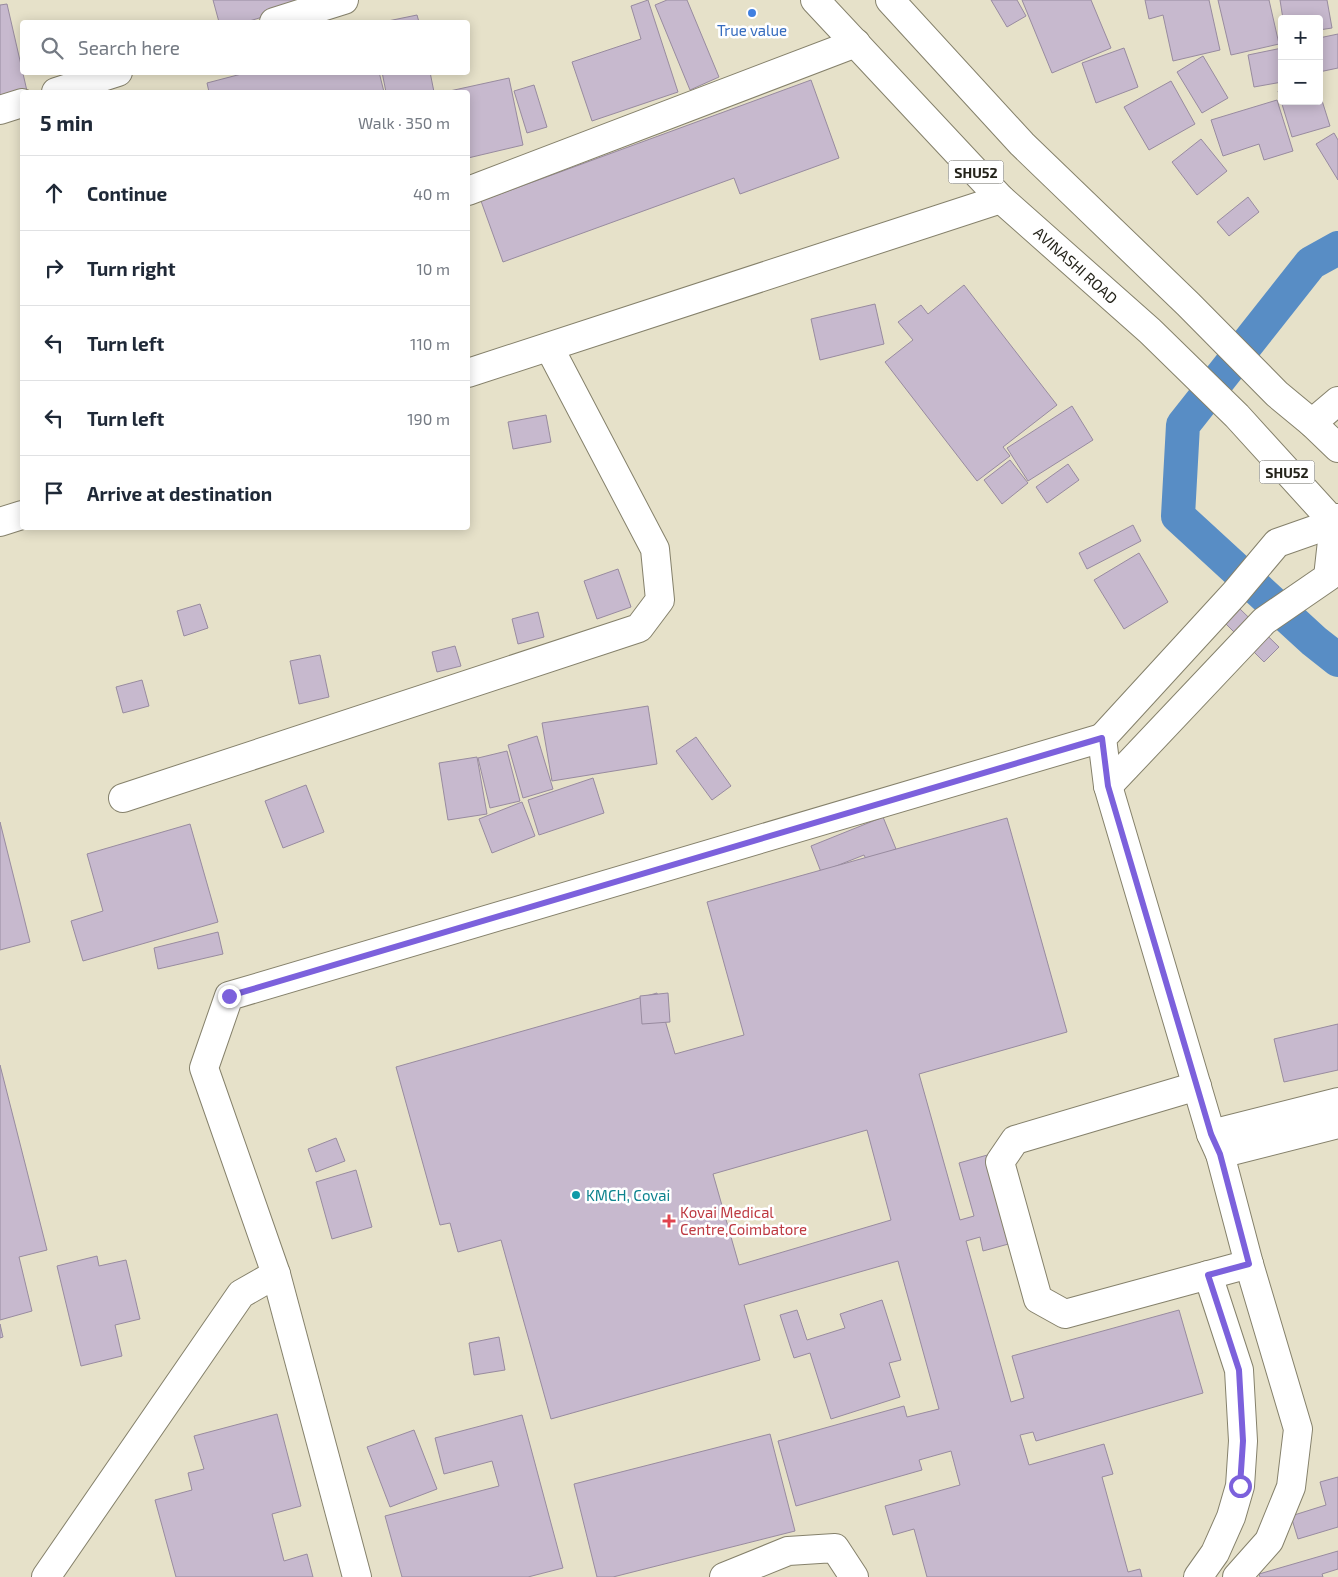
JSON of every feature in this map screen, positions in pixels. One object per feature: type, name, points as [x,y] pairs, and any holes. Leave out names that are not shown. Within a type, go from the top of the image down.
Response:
[{"type":"street","points":[[280,20],[344,0]]},
{"type":"street","name":"AVINASHI ROAD","points":[[815,0],[1001,199],[1150,331],[1237,416],[1337,523]]},
{"type":"street","points":[[890,0],[1022,144],[1188,304],[1277,394],[1338,448]]},
{"type":"street","points":[[470,190],[856,43]]},
{"type":"street","points":[[62,90],[109,75]]},
{"type":"street","points":[[0,110],[20,104]]},
{"type":"street","points":[[470,372],[1001,199]]},
{"type":"street","points":[[123,798],[639,628],[660,600],[655,549],[549,347]]},
{"type":"street","points":[[1312,423],[1338,401]]},
{"type":"street","points":[[0,522],[20,516]]},
{"type":"street","points":[[356,1577],[276,1274],[204,1068],[229,996],[1102,738],[1235,593],[1277,543],[1337,523],[1328,577],[1264,621],[1108,786]]},
{"type":"street","points":[[1102,738],[1108,786],[1216,1144],[1249,1264],[1298,1428],[1291,1487],[1269,1541],[1237,1577]]},
{"type":"street","points":[[1197,1086],[1015,1140],[1000,1162],[1038,1299],[1065,1314],[1249,1264]]},
{"type":"street","points":[[1216,1144],[1338,1102]]},
{"type":"street","points":[[1216,1144],[1338,1124]]},
{"type":"street","points":[[46,1577],[241,1294],[276,1274]]},
{"type":"street","points":[[1198,1577],[1214,1553],[1231,1517],[1240,1486],[1243,1441],[1239,1370],[1208,1275]]},
{"type":"street","points":[[724,1577],[788,1551],[835,1548],[854,1577]]},
{"type":"building","points":[[213,0],[319,0],[253,20],[218,20]]},
{"type":"building","points":[[648,0],[678,92],[592,121],[572,62],[641,39],[631,6]]},
{"type":"building","points":[[667,0],[687,0],[719,77],[690,90],[655,5]]},
{"type":"building","points":[[991,0],[1017,0],[1026,16],[1007,27]]},
{"type":"building","points":[[1022,0],[1091,0],[1111,48],[1052,73]]},
{"type":"building","points":[[1145,0],[1209,0],[1220,50],[1173,61],[1163,15],[1149,19]]},
{"type":"building","points":[[1218,0],[1269,0],[1278,44],[1231,55]]},
{"type":"building","points":[[1280,0],[1327,0],[1332,28],[1323,29],[1323,15],[1282,15]]},
{"type":"building","points":[[7,4],[20,61],[20,75],[23,75],[27,90],[20,90],[20,93],[0,98],[0,5]]},
{"type":"building","points":[[417,15],[418,20],[393,20]]},
{"type":"building","points":[[1338,34],[1338,68],[1323,71],[1323,37]]},
{"type":"building","points":[[1124,48],[1138,87],[1096,103],[1082,63]]},
{"type":"building","points":[[1278,49],[1278,83],[1254,87],[1248,55]]},
{"type":"building","points":[[1203,56],[1228,98],[1202,113],[1177,72]]},
{"type":"building","points":[[238,75],[380,75],[384,90],[209,90],[207,83]]},
{"type":"building","points":[[383,75],[431,75],[434,90],[386,90]]},
{"type":"building","points":[[509,78],[523,145],[470,158],[470,90],[454,90]]},
{"type":"building","points":[[811,80],[839,158],[740,194],[734,178],[503,262],[481,201]]},
{"type":"building","points":[[1171,81],[1195,124],[1149,150],[1124,107]]},
{"type":"building","points":[[534,85],[547,127],[527,133],[514,91]]},
{"type":"building","points":[[1277,100],[1293,151],[1264,160],[1259,144],[1223,156],[1211,120]]},
{"type":"building","points":[[1323,104],[1330,126],[1292,137],[1282,105]]},
{"type":"building","points":[[1334,133],[1338,140],[1338,180],[1316,144]]},
{"type":"building","points":[[1201,139],[1227,171],[1197,195],[1172,162]]},
{"type":"building","points":[[1248,197],[1259,212],[1229,236],[1217,222]]},
{"type":"building","points":[[964,285],[1057,405],[1003,447],[1010,456],[977,481],[885,362],[913,340],[898,322],[921,305],[928,314]]},
{"type":"building","points":[[875,304],[884,344],[820,360],[811,319]]},
{"type":"building","points":[[1072,406],[1093,440],[1028,481],[1007,448]]},
{"type":"building","points":[[546,415],[551,442],[513,449],[508,422]]},
{"type":"building","points":[[1010,460],[1028,483],[1002,504],[984,480]]},
{"type":"building","points":[[1068,464],[1079,480],[1047,503],[1036,487]]},
{"type":"building","points":[[1133,525],[1141,541],[1087,569],[1079,553]]},
{"type":"building","points":[[1139,553],[1168,602],[1124,629],[1094,580]]},
{"type":"building","points":[[618,569],[631,607],[597,619],[584,581]]},
{"type":"building","points":[[200,604],[208,628],[184,636],[177,611]]},
{"type":"building","points":[[1239,608],[1279,647],[1264,662],[1225,623]]},
{"type":"building","points":[[538,612],[544,637],[518,644],[512,619]]},
{"type":"building","points":[[455,646],[461,666],[437,672],[432,652]]},
{"type":"building","points":[[320,655],[329,697],[299,704],[290,661]]},
{"type":"building","points":[[142,680],[149,706],[123,713],[116,687]]},
{"type":"building","points":[[648,706],[657,764],[552,781],[542,723]]},
{"type":"building","points":[[537,736],[553,789],[523,798],[508,745]]},
{"type":"building","points":[[696,737],[731,786],[712,800],[676,751]]},
{"type":"building","points":[[507,751],[520,801],[490,808],[478,758]]},
{"type":"building","points":[[477,757],[487,814],[448,820],[439,763]]},
{"type":"building","points":[[593,778],[604,813],[539,835],[528,800]]},
{"type":"building","points":[[306,785],[324,832],[283,848],[265,801]]},
{"type":"building","points":[[522,802],[535,836],[492,853],[479,819]]},
{"type":"building","points":[[883,817],[896,849],[867,861],[864,855],[821,872],[811,846]]},
{"type":"building","name":"KMCH, Covai","points":[[1007,818],[1067,1032],[919,1074],[960,1220],[974,1216],[959,1163],[998,1152],[1023,1240],[983,1251],[980,1237],[966,1241],[1011,1402],[1024,1398],[1012,1356],[1179,1310],[1203,1393],[1036,1441],[1033,1432],[1020,1435],[1029,1465],[1104,1444],[1113,1474],[1102,1477],[1128,1572],[1140,1569],[1142,1577],[927,1577],[914,1529],[893,1535],[885,1506],[960,1485],[951,1451],[919,1460],[922,1470],[796,1506],[778,1441],[904,1406],[907,1417],[939,1409],[898,1261],[744,1305],[760,1360],[551,1419],[501,1240],[458,1252],[450,1223],[440,1225],[396,1067],[657,993],[675,1054],[744,1035],[707,902]],"holes":[[[867,1130],[891,1220],[739,1265],[713,1174]]]},
{"type":"building","points":[[0,822],[30,942],[0,950]]},
{"type":"building","points":[[190,824],[218,922],[83,961],[71,921],[103,911],[87,854]]},
{"type":"building","points":[[218,932],[223,954],[158,969],[154,948]]},
{"type":"building","points":[[668,993],[670,1022],[642,1024],[640,996]]},
{"type":"building","points":[[1338,1024],[1338,1070],[1284,1082],[1274,1039]]},
{"type":"building","points":[[0,1065],[47,1250],[19,1257],[32,1311],[0,1320]]},
{"type":"building","points":[[336,1138],[345,1161],[316,1172],[308,1149]]},
{"type":"building","points":[[356,1170],[372,1227],[332,1239],[316,1182]]},
{"type":"building","points":[[97,1256],[99,1266],[126,1260],[140,1319],[115,1325],[122,1356],[81,1366],[57,1266]]},
{"type":"building","points":[[882,1300],[901,1360],[889,1363],[900,1397],[831,1419],[810,1353],[794,1358],[780,1315],[797,1310],[807,1340],[845,1328],[840,1314]]},
{"type":"building","points":[[0,1324],[3,1337],[0,1338]]},
{"type":"building","points":[[499,1337],[505,1370],[474,1375],[469,1343]]},
{"type":"building","points":[[277,1414],[301,1506],[272,1514],[284,1561],[307,1554],[313,1577],[176,1577],[155,1500],[192,1490],[188,1473],[204,1469],[194,1436]]},
{"type":"building","points":[[522,1415],[563,1568],[528,1577],[402,1577],[385,1516],[499,1486],[492,1461],[444,1474],[435,1438]]},
{"type":"building","points":[[414,1430],[437,1489],[390,1507],[367,1447]]},
{"type":"building","points":[[770,1434],[795,1531],[613,1577],[597,1577],[574,1484]]},
{"type":"building","points":[[1338,1477],[1338,1527],[1298,1539],[1291,1516],[1326,1505],[1320,1482]]},
{"type":"building","points":[[1338,1551],[1338,1569],[1322,1574],[1323,1577],[1260,1577],[1259,1574]]},
{"type":"waterway","points":[[1338,248],[1311,263],[1183,425],[1178,516],[1314,641],[1338,660]]},
{"type":"place","name":"True value","points":[[752,13]]},
{"type":"place","name":"KMCH, Covai","points":[[576,1195]]},
{"type":"place","name":"Kovai Medical Centre,Coimbatore","points":[[669,1221]]},
{"type":"route","points":[[229,996],[1102,738],[1108,786],[1211,1134],[1220,1154],[1249,1264],[1208,1275],[1239,1370],[1243,1441],[1240,1486]]}]
